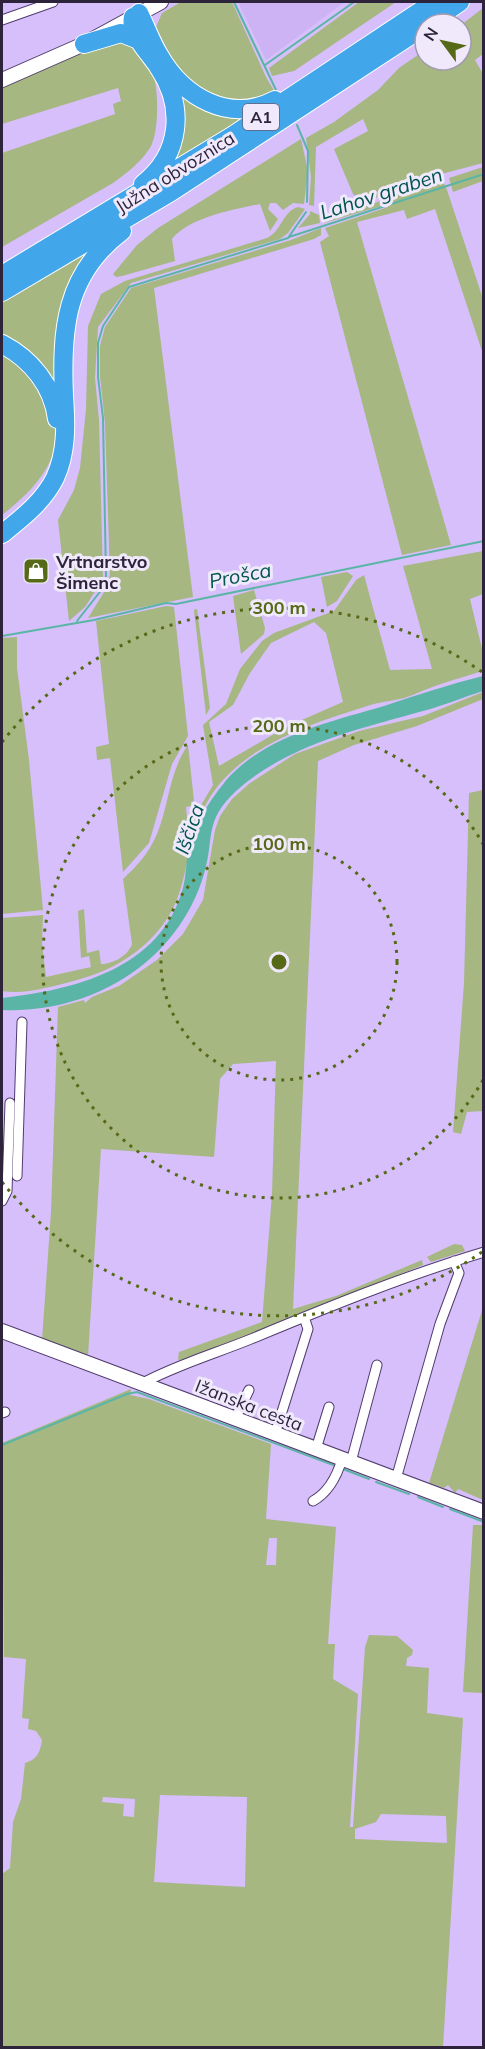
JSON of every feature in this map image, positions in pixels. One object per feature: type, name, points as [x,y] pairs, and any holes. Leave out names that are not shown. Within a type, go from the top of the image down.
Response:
[{"type":"highway","name":"Južna obvoznica","points":[[435,12],[460,2]]},
{"type":"highway","points":[[136,15],[158,55],[185,87],[198,98],[214,105],[240,109],[273,101],[396,21],[413,18]]},
{"type":"highway","points":[[92,222],[114,201],[151,178],[166,159],[174,139],[176,118],[173,97],[160,69],[132,27],[136,15]]},
{"type":"highway","name":"Južna obvoznica","points":[[2,275],[413,24]]},
{"type":"highway","name":"Južna obvoznica","points":[[2,292],[171,192],[413,25]]},
{"type":"highway","points":[[84,44],[121,33],[139,40]]},
{"type":"highway","points":[[2,534],[43,498],[60,464],[65,433],[64,332],[78,285],[90,264],[111,240],[158,208],[171,192]]},
{"type":"highway","points":[[2,344],[26,360],[46,386],[56,411],[59,437],[54,462],[43,486],[30,502],[2,524]]},
{"type":"street","points":[[2,20],[54,2]]},
{"type":"street","points":[[2,80],[84,44],[160,2]]},
{"type":"street","points":[[17,1176],[22,1022]]},
{"type":"street","points":[[2,1201],[7,1191],[10,1103]]},
{"type":"street","points":[[141,1384],[166,1370],[384,1284],[483,1252]]},
{"type":"street","points":[[396,1479],[440,1324],[459,1274],[454,1261]]},
{"type":"street","points":[[275,1434],[308,1329],[304,1317]]},
{"type":"street","name":"Ižanska cesta","points":[[2,1331],[483,1512]]},
{"type":"street","points":[[314,1501],[323,1495],[347,1461],[377,1365]]},
{"type":"street","points":[[235,1419],[249,1390]]},
{"type":"street","points":[[316,1449],[329,1407]]},
{"type":"shaded area","points":[[181,2],[232,2],[276,94],[235,100],[212,95],[190,81],[176,67],[156,27],[162,13]]},
{"type":"shaded area","points":[[238,2],[345,2],[266,60]]},
{"type":"shaded area","points":[[359,2],[396,2],[294,71],[272,76],[269,68]]},
{"type":"shaded area","points":[[483,8],[483,54],[475,60],[483,74],[483,163],[430,177],[364,202],[353,194],[334,149],[368,131],[363,119],[316,147],[314,206],[309,205],[311,177],[306,138],[334,122],[378,90],[399,68],[413,58],[413,72],[473,72],[473,16]]},
{"type":"shaded area","points":[[118,42],[131,44],[153,75],[157,112],[155,133],[150,148],[133,167],[113,183],[2,247],[2,153],[115,114],[113,104],[121,101],[118,88],[2,124],[2,87],[75,55]]},
{"type":"shaded area","points":[[176,89],[246,118],[175,162],[182,144],[184,126]]},
{"type":"shaded area","points":[[301,139],[308,171],[304,204],[293,203],[283,210],[276,203],[270,203],[268,209],[278,219],[270,231],[260,204],[225,212],[201,220],[180,231],[172,239],[175,261],[122,276],[116,277],[113,274],[137,245],[158,228]]},
{"type":"shaded area","points":[[483,167],[483,181],[453,192],[449,178]]},
{"type":"shaded area","points":[[436,181],[444,183],[447,190],[483,299],[483,354],[435,209],[407,219],[404,210],[357,222],[451,545],[402,555],[320,242],[329,236],[325,228],[388,207],[388,204],[324,223],[326,216],[361,208]]},
{"type":"shaded area","points":[[298,207],[305,209],[288,233],[280,239],[131,283],[98,327],[95,378],[99,420],[103,579],[85,607],[69,621],[58,520],[74,490],[80,468],[86,409],[88,326],[101,294],[125,281],[267,238],[276,231],[293,209]]},
{"type":"shaded area","points":[[310,211],[319,215],[320,223],[298,228],[310,214]]},
{"type":"shaded area","points":[[321,228],[321,235],[314,239],[154,288],[193,597],[88,618],[106,589],[110,575],[105,423],[100,376],[100,346],[105,327],[131,288],[291,240]]},
{"type":"shaded area","points":[[91,250],[83,268],[61,404],[2,341],[2,301]]},
{"type":"shaded area","points":[[2,348],[24,367],[32,378],[53,413],[56,431],[51,460],[44,473],[24,496],[2,515]]},
{"type":"shaded area","points":[[483,551],[483,594],[470,599],[483,653],[483,671],[397,700],[367,706],[313,724],[279,739],[247,758],[220,783],[203,809],[176,902],[167,919],[143,946],[112,967],[77,980],[30,991],[2,991],[2,918],[43,915],[42,944],[46,977],[91,967],[89,956],[81,958],[78,911],[84,909],[87,953],[99,950],[101,964],[115,961],[124,956],[130,948],[132,944],[123,879],[142,859],[154,841],[173,777],[188,745],[194,801],[191,802],[191,806],[186,807],[187,818],[194,817],[213,785],[203,725],[226,704],[240,669],[262,641],[274,633],[334,611],[356,580],[364,575],[390,670],[432,669],[403,566]],"holes":[[[314,622],[326,633],[343,702],[288,726],[219,766],[209,722],[233,705],[250,673],[271,643]]]},
{"type":"shaded area","points":[[347,572],[353,576],[337,601],[327,607],[321,577]]},
{"type":"shaded area","points":[[254,590],[265,628],[264,634],[241,654],[233,596]]},
{"type":"shaded area","points":[[166,606],[174,607],[188,736],[172,764],[149,843],[123,872],[110,758],[97,760],[96,747],[109,744],[96,621]]},
{"type":"shaded area","points":[[197,609],[210,708],[206,715],[194,610]]},
{"type":"shaded area","points":[[17,637],[17,668],[29,760],[43,910],[2,914],[2,638]]},
{"type":"shaded area","name":"Iščica","points":[[483,676],[483,691],[438,707],[325,740],[301,750],[256,775],[236,791],[219,812],[214,821],[204,874],[192,905],[174,933],[152,957],[127,976],[98,992],[67,1003],[35,1009],[2,1010],[2,998],[58,989],[85,981],[135,956],[156,938],[172,916],[183,888],[190,842],[198,822],[229,777],[262,750],[322,724]]},
{"type":"shaded area","points":[[483,692],[483,699],[417,726],[354,745],[318,761],[293,1309],[336,1296],[422,1260],[423,1265],[181,1362],[178,1359],[179,1352],[262,1322],[272,1194],[276,1061],[233,1064],[220,1079],[214,1157],[101,1149],[88,1356],[42,1340],[51,1212],[58,1007],[84,1000],[85,1003],[92,997],[119,986],[157,960],[183,934],[203,900],[215,830],[220,816],[232,799],[250,783],[295,754],[359,731],[423,716]]},
{"type":"shaded area","points":[[483,790],[483,1111],[467,1112],[461,1134],[453,1132],[464,983],[469,793]]},
{"type":"shaded area","points":[[454,1244],[462,1245],[465,1251],[431,1262],[427,1257]]},
{"type":"shaded area","points":[[483,1307],[484,1500],[458,1489],[455,1493],[448,1485],[444,1488],[429,1483]]},
{"type":"shaded area","points":[[131,1389],[130,1395],[149,1399],[271,1444],[266,1519],[336,1527],[328,1644],[335,1644],[333,1679],[358,1694],[350,1827],[353,1827],[365,1647],[369,1635],[397,1636],[413,1650],[412,1655],[407,1658],[406,1666],[429,1668],[427,1713],[463,1718],[443,2047],[2,2047],[2,1874],[10,1868],[13,1822],[21,1799],[25,1763],[38,1754],[42,1740],[36,1731],[28,1729],[29,1719],[22,1718],[26,1659],[4,1657],[2,1443]],"holes":[[[269,1538],[277,1538],[276,1565],[266,1565]],[[160,1795],[247,1797],[245,1887],[154,1882]],[[103,1797],[135,1799],[134,1817],[123,1816],[124,1804],[102,1802]],[[381,1814],[446,1816],[447,1843],[355,1839],[355,1829],[376,1822]]]},
{"type":"shaded area","points":[[473,1525],[483,1525],[483,1693],[463,1692]]},
{"type":"waterway","points":[[234,2],[276,90]]},
{"type":"waterway","points":[[265,65],[354,2]]},
{"type":"waterway","points":[[297,125],[308,151],[307,202]]},
{"type":"waterway","name":"Lahov graben","points":[[289,237],[484,174]]},
{"type":"waterway","points":[[77,621],[103,588],[106,576],[103,418],[98,377],[98,343],[103,326],[129,287],[288,238],[306,212]]},
{"type":"waterway","name":"Prošca","points":[[2,636],[94,620],[166,603],[176,604],[484,541]]},
{"type":"waterway","points":[[2,1445],[137,1392],[336,1466]]},
{"type":"waterway","points":[[343,1469],[369,1479]]},
{"type":"waterway","points":[[376,1482],[409,1494]]},
{"type":"waterway","points":[[418,1497],[443,1507]]},
{"type":"waterway","points":[[450,1509],[484,1522]]},
{"type":"place","name":"Vrtnarstvo Šimenc","points":[[36,571]]}]
